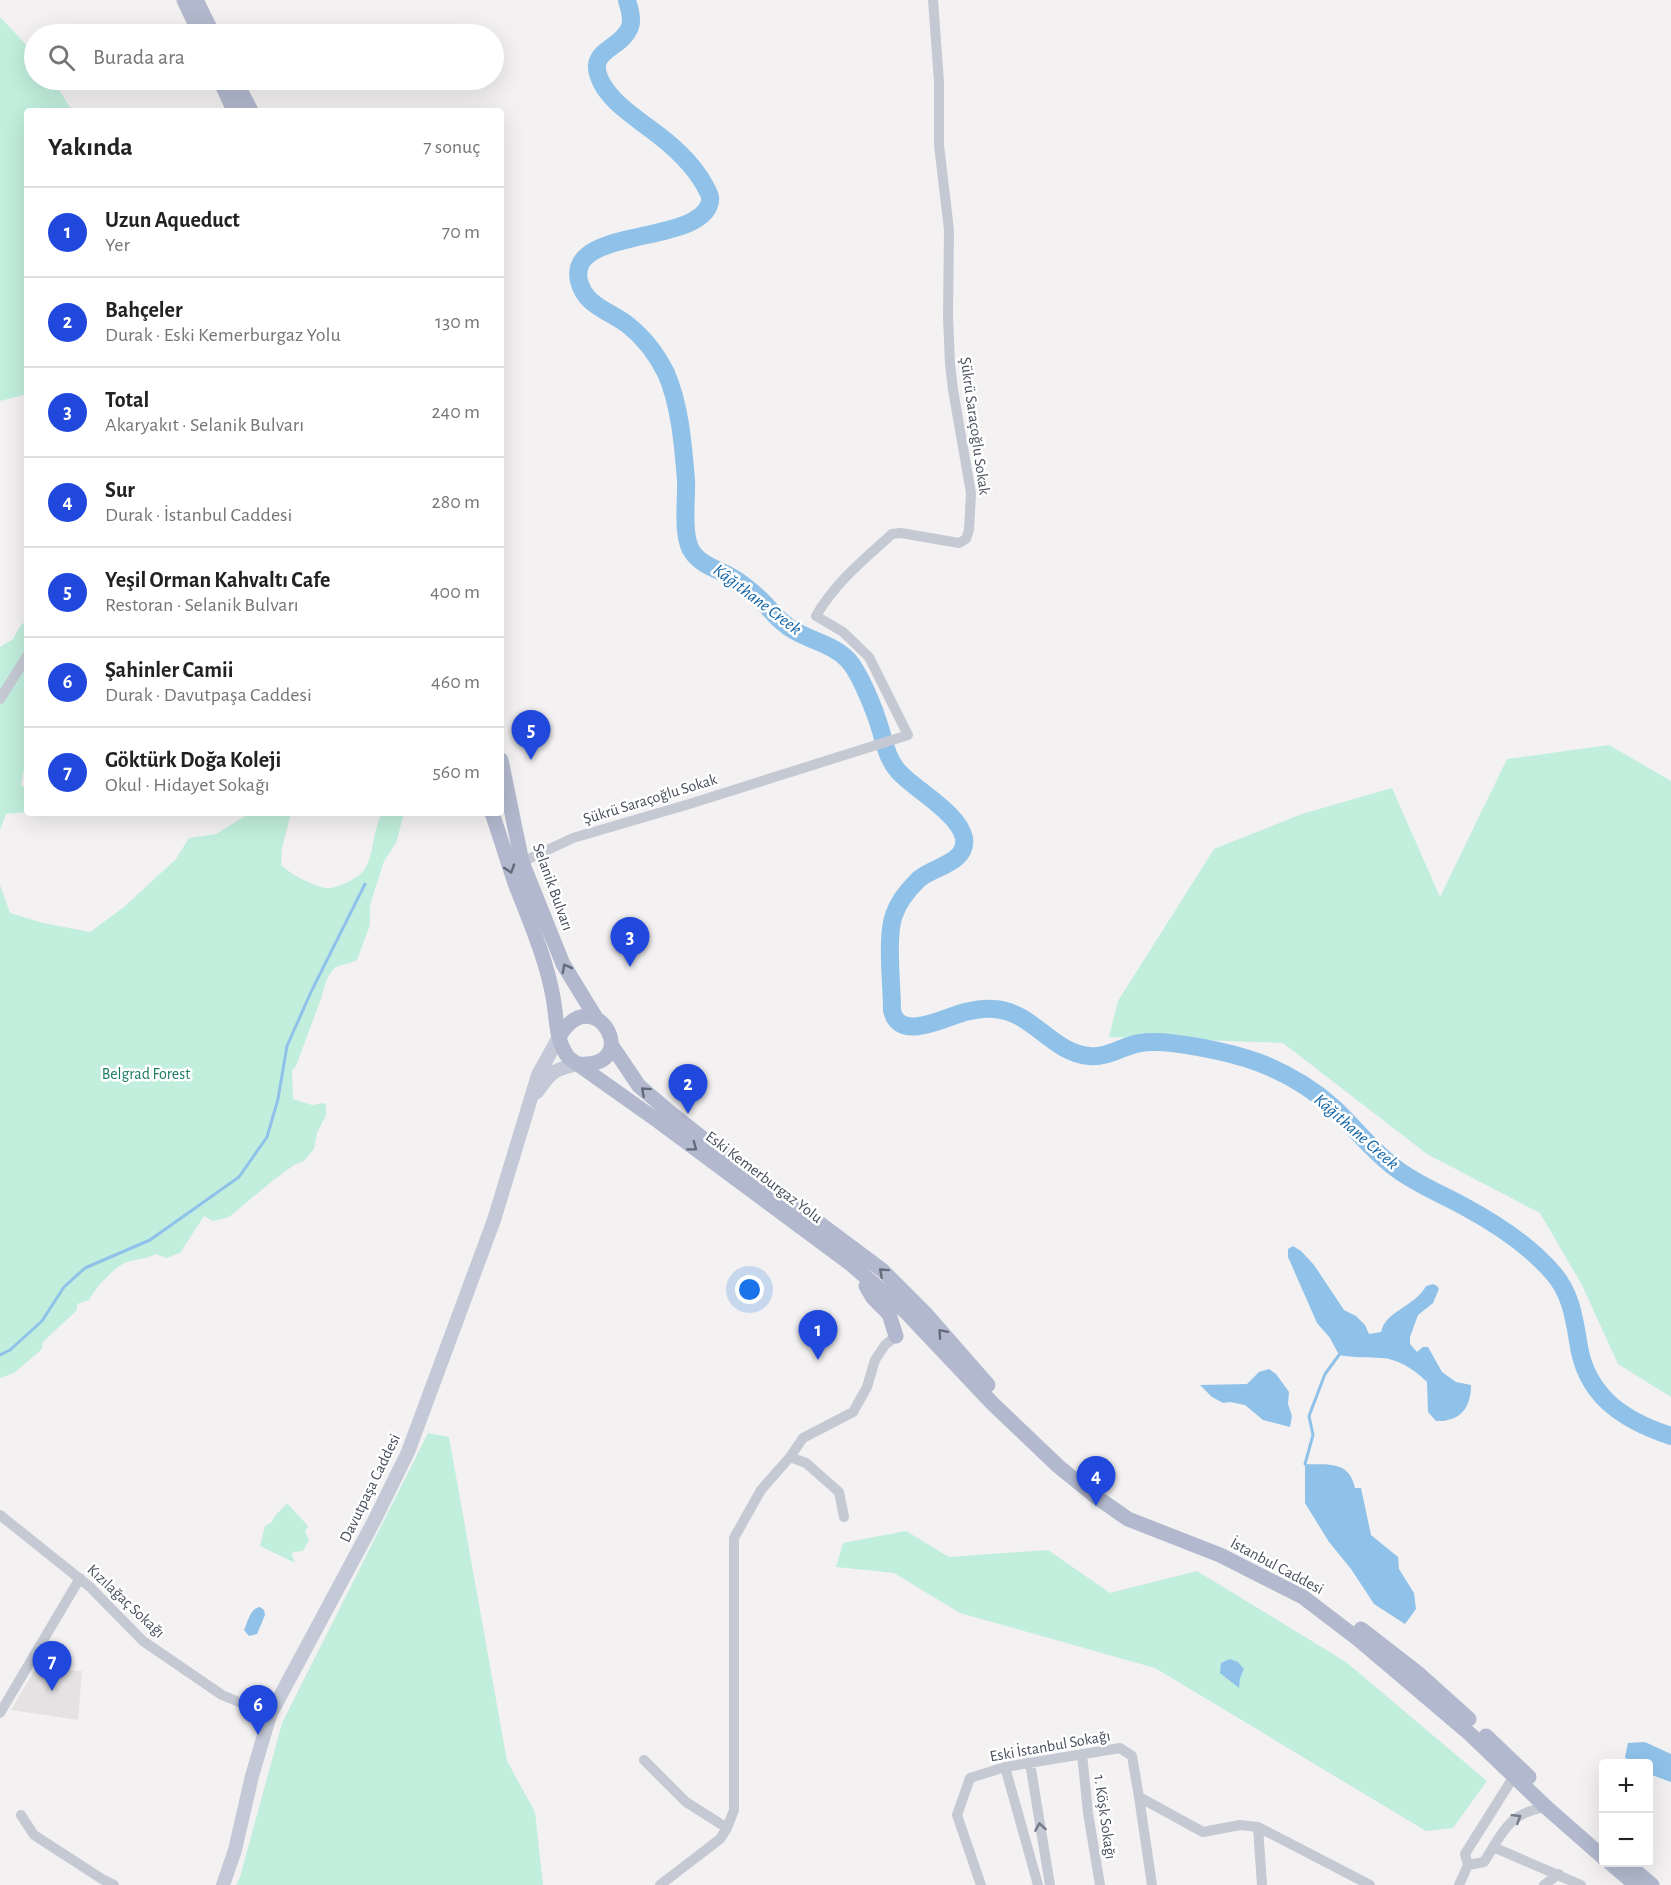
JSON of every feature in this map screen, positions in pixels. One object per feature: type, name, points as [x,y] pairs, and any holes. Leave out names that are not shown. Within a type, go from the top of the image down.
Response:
[{"type":"main road","points":[[184,0],[195,24]]},
{"type":"main road","points":[[196,0],[208,24]]},
{"type":"main road","points":[[225,90],[233,108]]},
{"type":"main road","points":[[240,90],[249,108]]},
{"type":"main road","name":"Selanik Bulvarı","points":[[504,775],[522,862],[564,964],[596,1018]]},
{"type":"main road","name":"Selanik Bulvarı","points":[[493,816],[549,979],[559,1037]]},
{"type":"main road","points":[[585,1017],[596,1018],[602,1021],[609,1033],[612,1046],[609,1054],[587,1065],[577,1064],[564,1052],[559,1037],[565,1026],[571,1022],[585,1017]]},
{"type":"main road","name":"Eski Kemerburgaz Yolu","points":[[612,1046],[639,1086],[715,1148],[882,1270],[918,1315]]},
{"type":"main road","name":"Eski Kemerburgaz Yolu","points":[[577,1064],[658,1121],[918,1315]]},
{"type":"main road","points":[[852,1265],[873,1298],[889,1314],[896,1336]]},
{"type":"main road","points":[[896,1336],[921,1329],[918,1315]]},
{"type":"main road","points":[[896,1336],[918,1315]]},
{"type":"main road","name":"İstanbul Caddesi","points":[[918,1315],[1077,1475],[1133,1512],[1250,1562],[1317,1602],[1419,1674],[1519,1774],[1599,1840]]},
{"type":"main road","name":"İstanbul Caddesi","points":[[921,1329],[992,1403],[1058,1466],[1128,1519],[1240,1564],[1317,1602]]},
{"type":"main road","name":"İstanbul Caddesi","points":[[1519,1774],[1546,1807],[1599,1853]]},
{"type":"main road","points":[[1614,1867],[1636,1885]]},
{"type":"main road","points":[[1630,1867],[1652,1885]]},
{"type":"street","name":"Şükrü Saraçoğlu Sokak","points":[[522,862],[573,838],[908,735],[869,657],[843,632],[816,616],[826,600],[852,570],[892,534],[901,533],[959,543],[966,539],[969,530],[971,493],[950,364],[949,230],[939,145],[939,82],[933,0]]},
{"type":"street","points":[[0,699],[24,661]]},
{"type":"street","name":"Davutpaşa Caddesi","points":[[223,1885],[235,1850],[252,1776],[270,1715],[373,1523],[408,1452],[494,1220],[538,1075],[559,1037]]},
{"type":"street","points":[[532,1098],[548,1077],[558,1069],[577,1064]]},
{"type":"street","points":[[660,1885],[720,1839],[728,1828],[734,1810],[734,1538],[761,1491],[803,1438],[854,1412],[867,1387],[875,1360],[896,1336]]},
{"type":"street","points":[[790,1457],[806,1463],[839,1492],[844,1517]]},
{"type":"street","name":"Kızılağaç Sokağı","points":[[0,1515],[80,1578],[143,1641],[222,1695],[270,1715]]},
{"type":"street","points":[[0,1713],[80,1578]]},
{"type":"street","name":"Eski İstanbul Sokağı","points":[[981,1885],[957,1815],[970,1778],[1005,1767],[1120,1748],[1132,1756],[1152,1885]]},
{"type":"street","name":"1. Köşk Sokağı","points":[[1082,1754],[1088,1813],[1100,1885]]},
{"type":"street","points":[[644,1760],[686,1802],[728,1828]]},
{"type":"street","points":[[1030,1763],[1050,1885]]},
{"type":"street","points":[[1005,1767],[1038,1885]]},
{"type":"street","points":[[1459,1885],[1468,1865],[1465,1854],[1509,1784],[1519,1774]]},
{"type":"street","points":[[1138,1797],[1203,1832],[1240,1826],[1258,1827],[1370,1885]]},
{"type":"street","points":[[1468,1865],[1484,1862],[1505,1826],[1519,1815],[1546,1807]]},
{"type":"street","points":[[21,1815],[34,1835],[102,1880],[114,1885]]},
{"type":"street","points":[[1258,1827],[1262,1885]]},
{"type":"street","points":[[1493,1847],[1581,1885]]},
{"type":"street","points":[[1544,1885],[1559,1874]]},
{"type":"shaded area","points":[[36,1668],[82,1671],[78,1720],[11,1710]]},
{"type":"green space","points":[[0,17],[24,42],[24,90],[59,90],[70,108],[24,108],[24,395],[0,401]]},
{"type":"green space","points":[[24,622],[24,769],[21,785],[24,787],[24,812],[6,814],[0,830],[0,647],[13,639]]},
{"type":"green space","points":[[1609,745],[1671,781],[1671,1397],[1618,1364],[1582,1285],[1540,1213],[1427,1154],[1283,1043],[1109,1037],[1118,1001],[1214,849],[1302,814],[1392,788],[1440,897],[1507,759]]},
{"type":"green space","name":"Belgrad Forest","points":[[245,816],[290,816],[282,848],[281,865],[304,880],[328,888],[348,882],[364,869],[370,857],[381,816],[404,816],[396,843],[384,861],[370,905],[370,925],[357,960],[338,966],[329,975],[296,1066],[292,1070],[293,1099],[312,1105],[324,1103],[326,1105],[326,1115],[317,1133],[314,1149],[304,1161],[294,1165],[271,1182],[229,1217],[213,1221],[204,1216],[180,1253],[166,1258],[156,1254],[122,1264],[100,1284],[89,1300],[77,1304],[77,1310],[43,1342],[42,1349],[14,1373],[0,1378],[0,885],[10,913],[43,923],[90,932],[124,907],[176,859],[189,838],[216,834]]},
{"type":"green space","points":[[428,1433],[449,1437],[507,1761],[535,1812],[543,1885],[236,1885],[282,1723]]},
{"type":"green space","points":[[287,1503],[308,1526],[305,1531],[309,1540],[303,1551],[293,1552],[295,1563],[260,1546],[265,1526],[272,1522]]},
{"type":"green space","points":[[906,1531],[949,1557],[1048,1550],[1110,1593],[1197,1571],[1346,1662],[1487,1781],[1453,1828],[1426,1831],[1155,1668],[960,1613],[894,1573],[836,1567],[843,1543]]},
{"type":"water","points":[[1293,1246],[1314,1265],[1344,1310],[1356,1316],[1365,1325],[1369,1334],[1381,1332],[1388,1319],[1415,1299],[1426,1286],[1433,1284],[1437,1286],[1439,1289],[1433,1303],[1418,1315],[1410,1337],[1410,1344],[1417,1352],[1423,1347],[1428,1347],[1442,1372],[1456,1382],[1471,1385],[1469,1400],[1458,1416],[1436,1421],[1428,1412],[1427,1382],[1401,1363],[1382,1358],[1339,1355],[1330,1338],[1317,1323],[1288,1257],[1288,1249]]},
{"type":"water","points":[[1269,1369],[1276,1374],[1289,1392],[1288,1404],[1292,1416],[1290,1427],[1263,1420],[1245,1405],[1223,1403],[1212,1397],[1200,1385],[1247,1384],[1259,1372]]},
{"type":"water","points":[[1305,1464],[1343,1468],[1352,1479],[1355,1488],[1361,1488],[1371,1535],[1398,1557],[1399,1569],[1414,1593],[1416,1609],[1405,1624],[1374,1604],[1351,1569],[1329,1542],[1305,1503]]},
{"type":"water","points":[[260,1607],[264,1610],[265,1615],[257,1634],[249,1636],[244,1630],[254,1610]]},
{"type":"water","points":[[1230,1659],[1238,1662],[1244,1669],[1239,1688],[1220,1673],[1221,1663]]},
{"type":"water","points":[[1645,1742],[1671,1754],[1671,1782],[1653,1775],[1653,1759],[1627,1759],[1625,1757],[1628,1743]]},
{"type":"waterway","name":"Kâğıthane Creek","points":[[627,0],[631,17],[630,27],[625,35],[599,58],[598,75],[608,93],[619,104],[665,140],[687,161],[700,177],[710,196],[710,202],[699,218],[681,226],[611,244],[592,252],[581,264],[579,281],[592,302],[621,320],[639,335],[654,353],[666,373],[675,398],[680,425],[686,480],[687,538],[693,553],[706,565],[728,575],[746,587],[790,628],[830,647],[848,660],[867,692],[894,766],[954,820],[964,838],[964,847],[960,854],[917,881],[904,897],[894,915],[890,935],[890,961],[892,1010],[896,1020],[904,1025],[924,1025],[968,1011],[994,1009],[1007,1011],[1020,1017],[1064,1048],[1089,1056],[1109,1054],[1140,1043],[1166,1043],[1200,1047],[1234,1055],[1260,1063],[1290,1077],[1327,1102],[1398,1170],[1490,1222],[1513,1237],[1544,1263],[1564,1288],[1573,1314],[1582,1360],[1598,1391],[1622,1413],[1653,1430],[1671,1436]]},
{"type":"waterway","points":[[0,1355],[10,1350],[42,1321],[64,1287],[85,1268],[150,1240],[239,1177],[267,1137],[278,1099],[287,1046],[311,992],[365,884]]},
{"type":"waterway","points":[[1305,1464],[1313,1435],[1309,1416],[1325,1374],[1339,1355]]},
{"type":"place","name":"Yeşil Orman Kahvaltı Cafe","points":[[531,760]]},
{"type":"place","name":"Total","points":[[630,967]]},
{"type":"place","name":"Bahçeler","points":[[688,1114]]},
{"type":"place","name":"Uzun Aqueduct","points":[[818,1360]]},
{"type":"place","name":"Sur","points":[[1096,1506]]},
{"type":"place","name":"Göktürk Doğa Koleji","points":[[52,1691]]},
{"type":"place","name":"Şahinler Camii","points":[[258,1735]]}]
